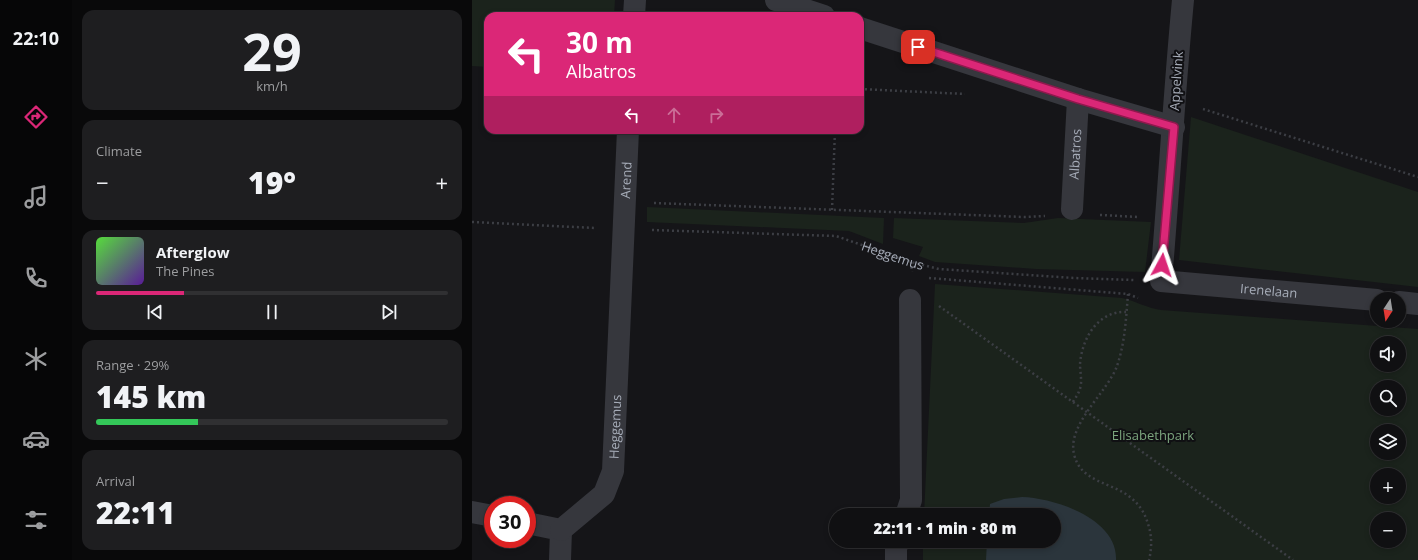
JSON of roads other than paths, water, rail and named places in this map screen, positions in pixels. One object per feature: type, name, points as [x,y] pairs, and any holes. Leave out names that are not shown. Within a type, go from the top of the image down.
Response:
[{"type":"street","points":[[634,12],[635,0]]},
{"type":"street","points":[[776,0],[812,12]]},
{"type":"street","name":"Appelvink","points":[[1161,281],[1183,0]]},
{"type":"street","points":[[864,29],[1078,99],[1174,127]]},
{"type":"street","name":"Albatros","points":[[1072,210],[1078,99]]},
{"type":"street","name":"Arend","points":[[624,229],[628,134]]},
{"type":"street","name":"Heggemus","points":[[561,530],[604,494],[613,471],[624,229]]},
{"type":"street","name":"Irenelaan","points":[[1161,281],[1370,299]]},
{"type":"street","points":[[908,508],[911,500],[910,300]]},
{"type":"street","points":[[1406,303],[1418,304]]},
{"type":"street","points":[[472,512],[484,514]]},
{"type":"street","points":[[536,525],[561,530],[560,560]]},
{"type":"street","points":[[896,548],[896,560]]},
{"type":"park label","name":"Elisabethpark","points":[[1153,435]]}]
